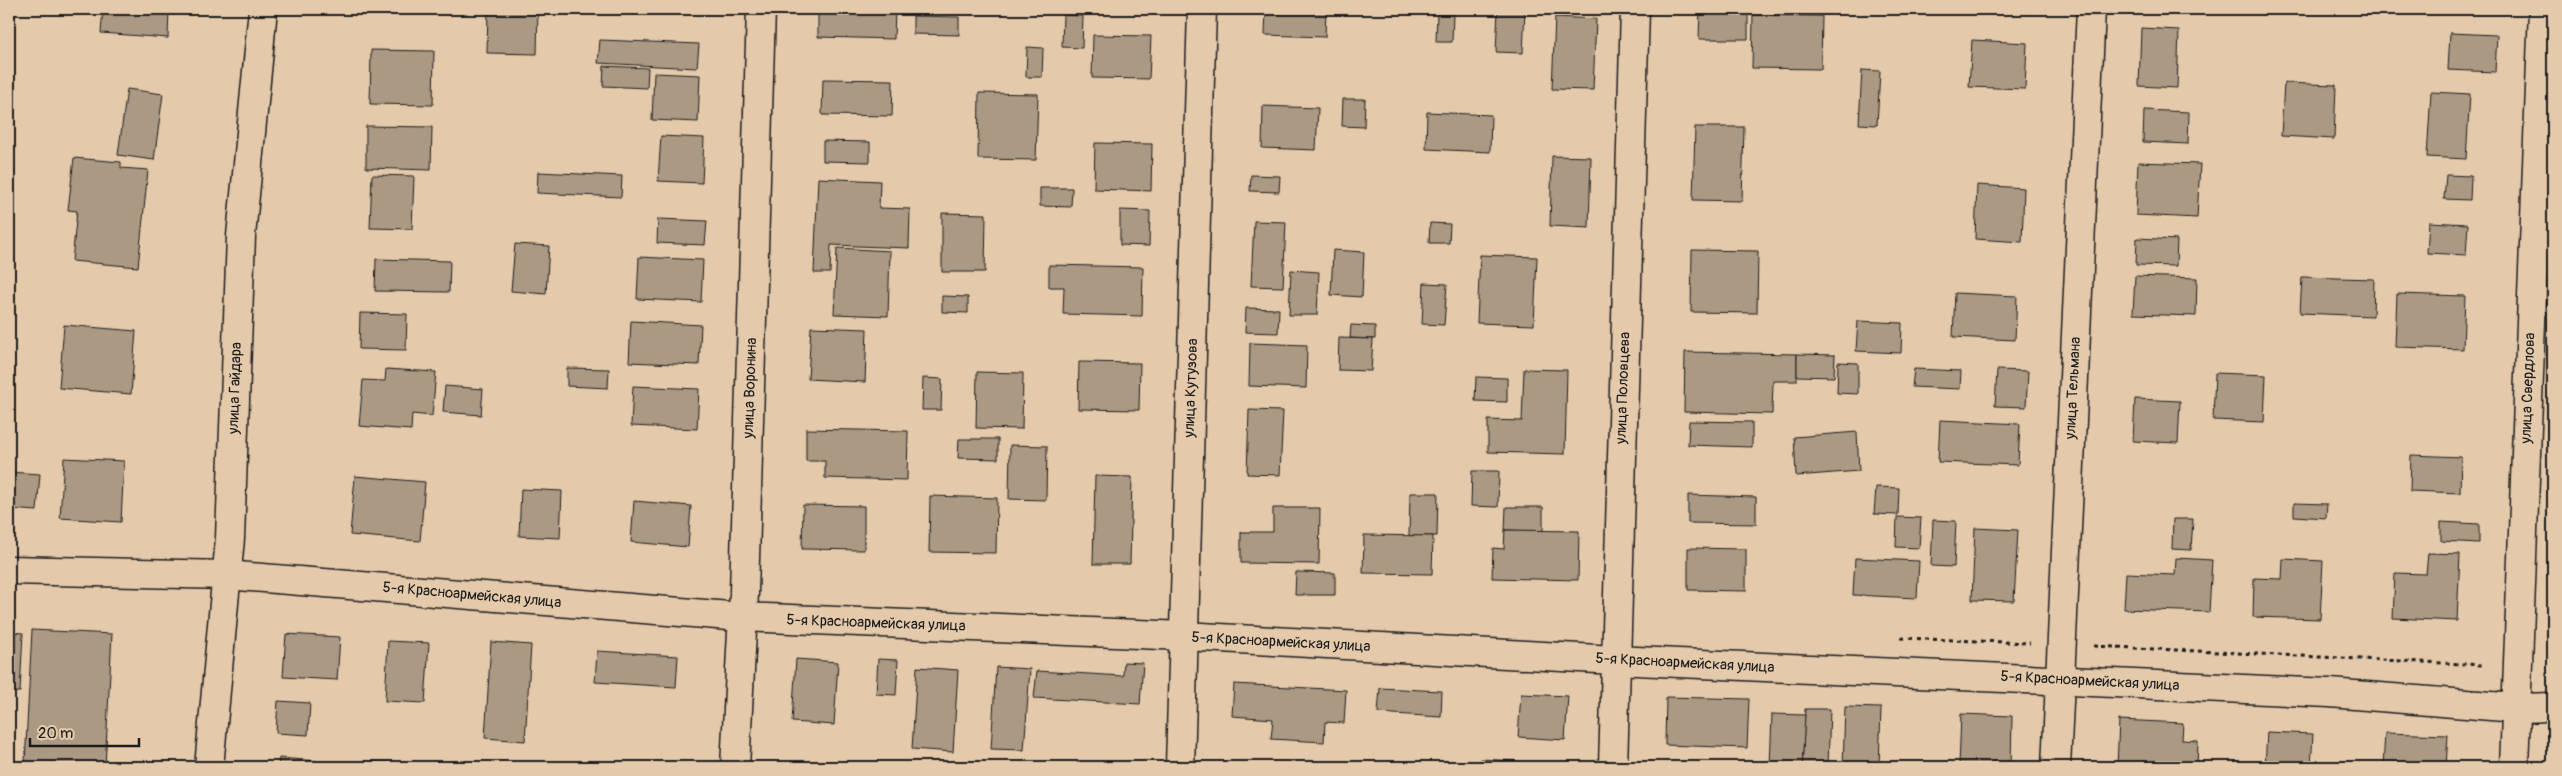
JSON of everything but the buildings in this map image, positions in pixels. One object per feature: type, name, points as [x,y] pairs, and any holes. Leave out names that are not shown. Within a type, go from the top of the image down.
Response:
[{"type":"street","name":"улица Гайдара","points":[[208,767],[230,538],[240,236],[263,9]]},
{"type":"street","name":"улица Воронина","points":[[735,767],[742,617],[762,9]]},
{"type":"street","name":"улица Кутузова","points":[[1180,767],[1202,9]]},
{"type":"street","name":"улица Половцева","points":[[1614,767],[1615,660],[1635,9]]},
{"type":"street","name":"улица Тельмана","points":[[2056,767],[2091,9]]},
{"type":"street","name":"улица Свердлова","points":[[2514,767],[2542,9]]},
{"type":"street","name":"5-я Красноармейская улица","points":[[9,570],[226,575],[742,617],[1184,636],[1615,660],[2330,693],[2516,708],[2553,707]]}]
